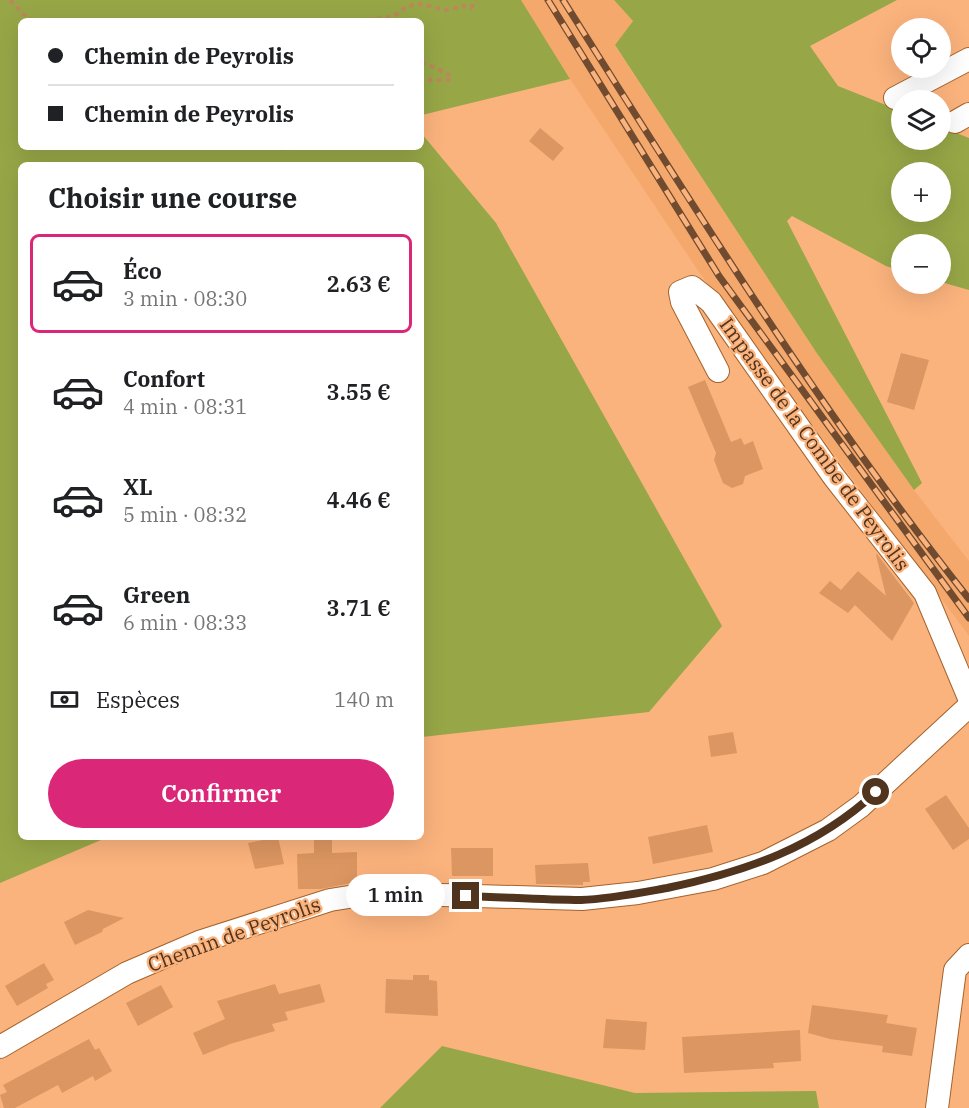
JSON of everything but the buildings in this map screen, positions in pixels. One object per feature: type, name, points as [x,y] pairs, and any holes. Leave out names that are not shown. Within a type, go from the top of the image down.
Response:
[{"type":"street","points":[[910,90],[969,59]]},
{"type":"street","name":"Impasse de la Combe de Peyrolis","points":[[718,371],[682,302],[680,292],[692,287],[711,302],[834,477],[925,592],[969,698]]},
{"type":"street","name":"Chemin de Peyrolis","points":[[0,1047],[126,973],[199,942],[330,900],[374,893],[582,900],[638,893],[712,879],[763,863],[828,830],[861,806],[969,706]]},
{"type":"street","points":[[937,1108],[956,970],[969,955]]},
{"type":"path","points":[[10,0],[27,18]]},
{"type":"path","points":[[389,18],[406,6],[421,4],[445,10],[464,6],[471,8],[476,0]]},
{"type":"path","points":[[424,64],[448,74],[451,80],[424,80]]},
{"type":"shaded area","points":[[521,0],[614,0],[633,21],[615,46],[816,352],[914,490],[969,561],[969,636],[699,272],[570,79]]},
{"type":"green space","points":[[0,0],[521,0],[570,79],[424,115],[424,18],[18,18],[18,150],[424,150],[424,136],[496,223],[722,626],[649,712],[424,737],[424,162],[18,162],[18,840],[101,840],[0,883]]},
{"type":"green space","points":[[614,0],[897,0],[810,46],[838,86],[891,107],[891,150],[951,150],[951,131],[969,138],[969,290],[951,285],[951,234],[891,234],[891,268],[792,216],[787,221],[922,483],[914,490],[816,352],[615,45],[633,21]]},
{"type":"green space","points":[[442,1046],[635,1093],[816,1091],[819,1108],[380,1108]]},
{"type":"railway","points":[[548,0],[719,276],[969,618]]},
{"type":"railway","points":[[563,0],[758,305],[860,454],[969,599]]},
{"type":"route","points":[[466,896],[582,900],[638,893],[712,879],[763,863],[792,850],[828,830],[876,792]]}]
